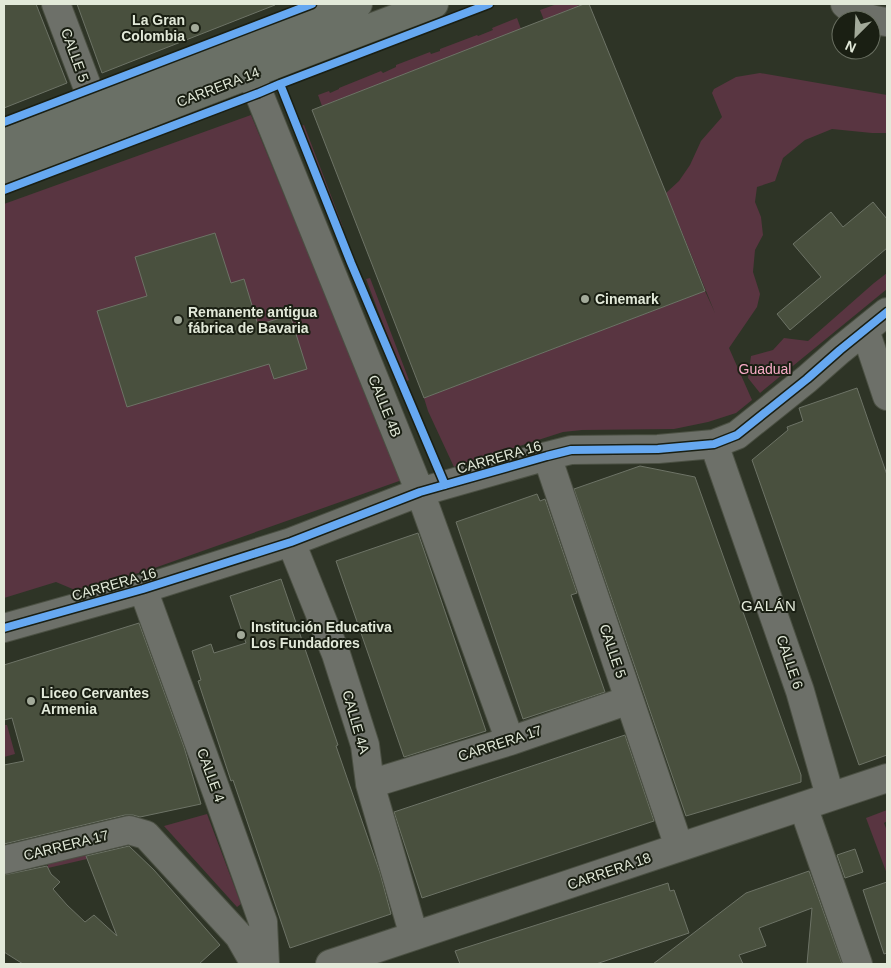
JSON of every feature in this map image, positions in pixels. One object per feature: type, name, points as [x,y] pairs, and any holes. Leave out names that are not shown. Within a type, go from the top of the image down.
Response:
[{"type":"main road","name":"CARRERA 14","points":[[4,143],[358,4]]},
{"type":"main road","name":"CARRERA 14","points":[[4,171],[434,4]]},
{"type":"street","name":"CALLE 5","points":[[56,4],[95,107]]},
{"type":"street","name":"CALLE 4B","points":[[251,74],[420,492],[510,741]]},
{"type":"street","name":"CARRERA 16","points":[[4,628],[143,589],[291,542],[420,492],[547,456],[571,450],[658,449],[714,444],[737,434],[887,312]]},
{"type":"street","points":[[865,330],[887,396]]},
{"type":"street","name":"CALLE 6","points":[[714,444],[800,691],[830,796]]},
{"type":"street","name":"CALLE 5","points":[[547,456],[679,847]]},
{"type":"street","name":"CALLE 4A","points":[[291,542],[336,654],[365,746],[370,784],[414,936]]},
{"type":"street","name":"CALLE 4","points":[[143,589],[218,793],[258,909],[262,922],[265,964]]},
{"type":"street","name":"CARRERA 17","points":[[370,784],[510,741],[629,700]]},
{"type":"street","name":"CARRERA 18","points":[[330,964],[887,778]]},
{"type":"street","points":[[803,806],[858,964]]},
{"type":"street","name":"CARRERA 17","points":[[4,860],[129,830],[146,836],[222,918]]},
{"type":"street","points":[[222,918],[245,930],[252,929],[257,922],[258,909]]},
{"type":"street","points":[[222,918],[239,936],[255,964]]},
{"type":"green space","points":[[557,4],[577,4],[578,6],[544,20],[540,10]]},
{"type":"green space","points":[[517,18],[521,29],[322,106],[318,95],[329,91],[330,93],[381,71],[383,73],[396,67],[396,65],[430,52],[431,54],[440,51],[440,49],[493,30],[492,28]]},
{"type":"green space","points":[[760,73],[887,95],[887,133],[832,129],[805,140],[783,158],[775,181],[757,187],[755,202],[761,217],[763,235],[755,250],[753,272],[760,294],[757,307],[729,348],[752,400],[736,413],[708,422],[674,429],[563,432],[454,467],[428,411],[424,398],[705,291],[715,313],[666,193],[679,181],[690,165],[701,141],[722,117],[712,93],[714,89],[736,77]]},
{"type":"green space","points":[[251,115],[402,480],[146,571],[75,590],[56,582],[4,598],[4,204]]},
{"type":"green space","points":[[304,125],[343,227],[339,228],[300,126]]},
{"type":"green space","name":"Guadual","points":[[887,273],[887,289],[760,393],[748,378],[751,356],[773,350],[784,338],[808,341]]},
{"type":"green space","points":[[370,278],[409,380],[405,382],[366,279]]},
{"type":"green space","points":[[4,725],[7,725],[15,754],[4,757]]},
{"type":"green space","points":[[887,810],[887,821],[884,823],[887,831],[887,874],[866,818]]},
{"type":"green space","points":[[207,814],[241,904],[237,907],[164,826]]},
{"type":"green space","points":[[83,847],[87,859],[48,868],[47,858]]},
{"type":"building","points":[[4,4],[36,4],[67,83],[4,108]]},
{"type":"building","points":[[77,4],[274,4],[275,5],[102,73]]},
{"type":"building","points":[[584,4],[589,4],[705,291],[424,398],[312,110]]},
{"type":"building","points":[[873,202],[887,219],[887,248],[790,330],[777,314],[821,277],[793,244],[831,212],[843,227]]},
{"type":"building","name":"Remanente antigua fábrica de Bavaria","points":[[215,233],[231,283],[244,279],[258,325],[290,315],[307,369],[274,379],[269,364],[127,407],[97,311],[147,296],[135,257]]},
{"type":"building","points":[[857,388],[887,475],[887,755],[859,765],[752,460],[788,430],[787,427],[803,421],[799,408]]},
{"type":"building","points":[[640,466],[695,477],[801,775],[801,782],[686,816],[574,489]]},
{"type":"building","points":[[537,494],[540,501],[545,499],[577,593],[571,595],[605,692],[523,719],[456,522]]},
{"type":"building","points":[[418,533],[486,731],[404,757],[336,561]]},
{"type":"building","points":[[281,579],[338,745],[336,746],[380,873],[391,914],[290,948],[198,681],[201,680],[192,651],[211,644],[214,653],[246,643],[230,596]]},
{"type":"building","points":[[139,623],[184,747],[201,804],[140,817],[125,815],[4,844],[4,765],[24,761],[12,718],[4,720],[4,665]]},
{"type":"building","points":[[625,735],[654,821],[422,898],[394,812]]},
{"type":"building","points":[[129,846],[154,870],[220,945],[199,964],[23,964],[4,952],[4,875],[47,866],[51,874],[60,882],[53,889],[67,905],[85,922],[94,915],[117,936],[86,856]]},
{"type":"building","points":[[855,849],[863,872],[845,878],[837,855]]},
{"type":"building","points":[[809,871],[842,964],[807,964],[812,908],[759,928],[766,946],[739,955],[743,964],[653,964],[746,893]]},
{"type":"building","points":[[887,882],[887,953],[884,954],[863,890]]},
{"type":"building","points":[[668,883],[670,891],[674,890],[689,933],[596,964],[460,964],[455,951]]},
{"type":"cycle path","points":[[4,122],[312,4]]},
{"type":"cycle path","points":[[4,190],[489,4]]},
{"type":"cycle path","points":[[280,84],[351,263],[445,485]]},
{"type":"cycle path","points":[[4,628],[143,589],[291,542],[420,492],[547,456],[571,450],[658,449],[714,444],[737,435],[887,312]]},
{"type":"place","name":"La Gran Colombia","points":[[195,28]]},
{"type":"place","name":"Cinemark","points":[[585,299]]},
{"type":"place","name":"Remanente antigua fábrica de Bavaria","points":[[178,320]]},
{"type":"place","name":"Institución Educativa Los Fundadores","points":[[241,635]]},
{"type":"place","name":"Liceo Cervantes Armenia","points":[[31,701]]},
{"type":"district","name":"GALÁN","points":[[769,606]]}]
